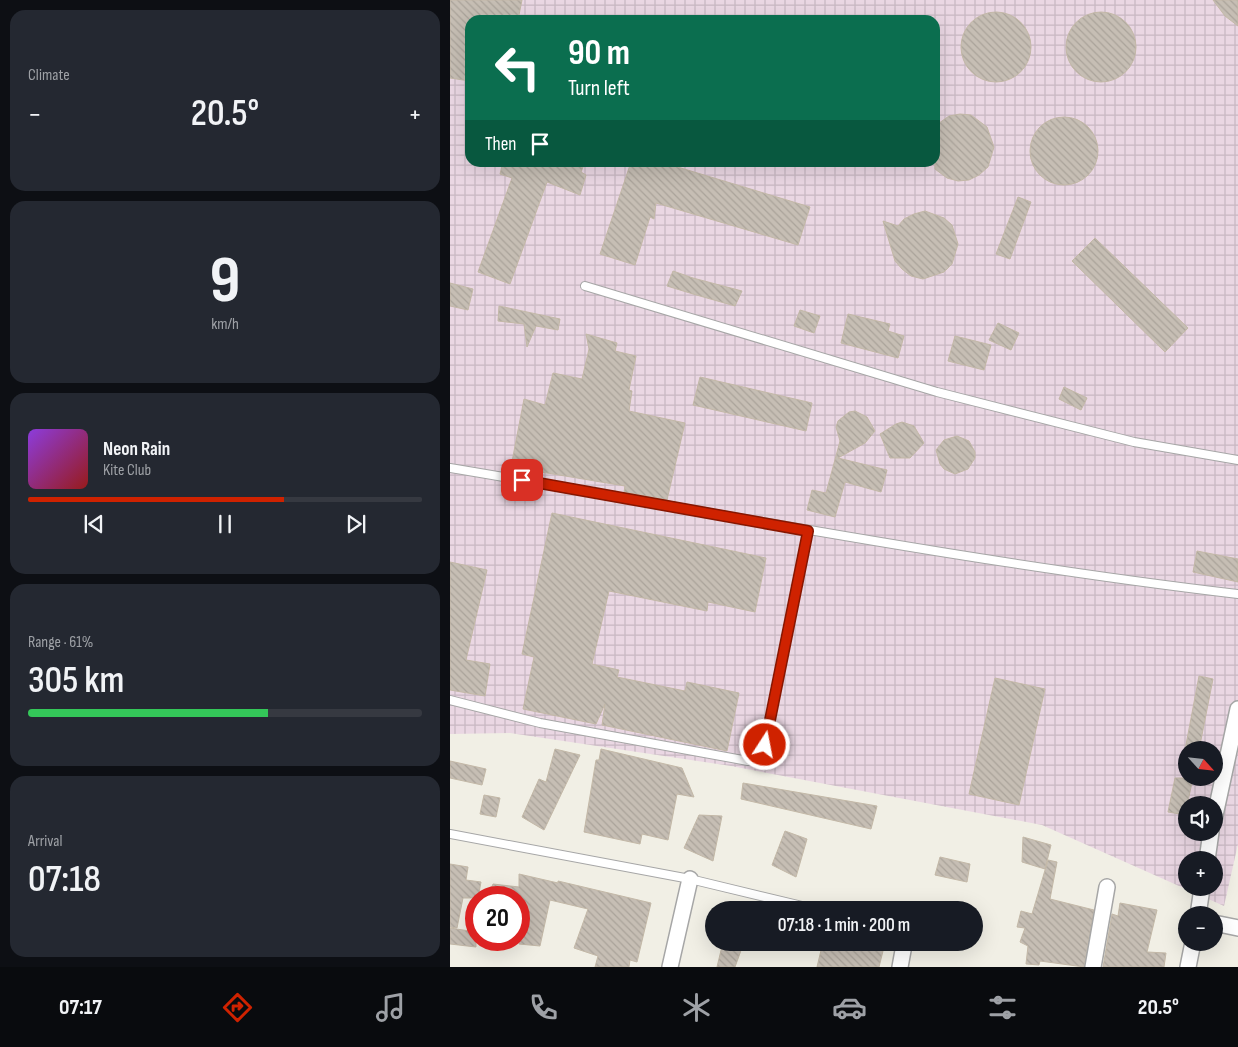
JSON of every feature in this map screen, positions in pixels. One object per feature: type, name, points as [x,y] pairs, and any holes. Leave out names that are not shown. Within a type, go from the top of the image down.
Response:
[{"type":"street","points":[[1219,796],[1238,709]]},
{"type":"street","points":[[670,967],[690,879]]},
{"type":"street","points":[[1093,967],[1107,887]]},
{"type":"street","points":[[1223,925],[1238,928]]},
{"type":"street","points":[[900,967],[903,951]]},
{"type":"street","points":[[1188,967],[1191,951]]},
{"type":"lane","points":[[585,286],[937,392],[1134,442],[1238,460]]},
{"type":"lane","points":[[450,468],[808,531],[1113,580],[1238,594]]},
{"type":"lane","points":[[450,700],[540,723],[748,761],[765,745],[808,531]]},
{"type":"lane","points":[[450,834],[690,879],[782,901]]},
{"type":"shaded area","points":[[450,0],[1238,0],[1238,844],[1224,906],[1202,896],[1223,896],[1223,851],[1178,851],[1178,886],[1042,825],[731,766],[510,733],[450,734]]},
{"type":"building","points":[[450,0],[522,0],[519,15],[465,15],[465,80],[450,78]]},
{"type":"building","points":[[1213,0],[1238,0],[1238,26],[1225,16]]},
{"type":"building","points":[[996,12],[1009,15],[1021,22],[1028,34],[1031,47],[1028,60],[1021,72],[1009,79],[996,82],[983,79],[971,72],[964,60],[961,47],[964,34],[971,22],[983,15]]},
{"type":"building","points":[[1101,12],[1114,15],[1126,22],[1133,34],[1136,47],[1133,60],[1126,72],[1114,79],[1101,82],[1088,79],[1076,72],[1069,60],[1066,47],[1069,34],[1076,22],[1088,15]]},
{"type":"building","points":[[971,115],[987,127],[994,147],[988,167],[979,175],[969,180],[958,181],[947,178],[935,169],[935,167],[940,167],[940,122],[949,116]]},
{"type":"building","points":[[1064,117],[1077,120],[1088,127],[1095,138],[1098,151],[1095,164],[1088,175],[1077,182],[1064,185],[1051,182],[1040,175],[1033,164],[1030,151],[1033,138],[1040,127],[1051,120]]},
{"type":"building","points":[[502,167],[583,167],[581,172],[586,175],[580,195],[547,182],[510,284],[478,272],[512,178],[500,174]]},
{"type":"building","points":[[629,167],[678,167],[810,207],[798,245],[656,203],[654,219],[650,217],[635,265],[600,254]]},
{"type":"building","points":[[1018,197],[1031,202],[1010,259],[996,254]]},
{"type":"building","points":[[925,211],[944,218],[952,225],[958,244],[952,264],[944,272],[923,279],[911,276],[895,261],[883,221],[898,226],[904,219]]},
{"type":"building","points":[[1095,238],[1188,328],[1165,352],[1072,261]]},
{"type":"building","points":[[673,271],[742,291],[735,306],[693,294],[667,286]]},
{"type":"building","points":[[450,283],[473,289],[468,310],[450,306]]},
{"type":"building","points":[[499,306],[560,319],[558,330],[536,326],[527,347],[524,324],[498,321]]},
{"type":"building","points":[[800,310],[820,316],[814,333],[794,326]]},
{"type":"building","points":[[848,314],[890,324],[888,331],[904,336],[898,358],[841,343]]},
{"type":"building","points":[[998,323],[1019,333],[1011,350],[989,340]]},
{"type":"building","points":[[586,334],[617,343],[615,351],[636,356],[629,390],[632,391],[629,411],[685,423],[667,500],[624,492],[625,486],[511,467],[524,399],[545,405],[553,373],[582,379],[589,349]]},
{"type":"building","points":[[955,336],[991,345],[984,370],[948,361]]},
{"type":"building","points":[[700,377],[812,403],[806,431],[693,405]]},
{"type":"building","points":[[1064,387],[1087,398],[1081,410],[1059,399]]},
{"type":"building","points":[[855,411],[867,417],[875,431],[865,443],[838,458],[887,470],[881,492],[845,482],[835,517],[807,510],[812,490],[826,493],[840,441],[836,427],[838,421],[849,412]]},
{"type":"building","points":[[902,422],[914,426],[924,443],[910,458],[890,458],[880,434]]},
{"type":"building","points":[[957,436],[969,441],[975,452],[975,458],[968,469],[955,474],[944,469],[940,464],[936,450],[944,440]]},
{"type":"building","points":[[552,513],[766,558],[755,612],[708,602],[707,611],[609,591],[592,664],[619,670],[617,677],[685,691],[687,682],[739,693],[727,751],[602,725],[605,704],[596,724],[523,709],[534,657],[522,654]]},
{"type":"building","points":[[1197,551],[1238,559],[1238,582],[1193,572]]},
{"type":"building","points":[[450,562],[487,570],[466,660],[490,664],[485,696],[450,690]]},
{"type":"building","points":[[1199,676],[1213,679],[1201,741],[1187,741]]},
{"type":"building","points":[[995,678],[1045,689],[1019,805],[969,794]]},
{"type":"building","points":[[555,749],[580,755],[544,830],[522,817],[539,779],[546,782]]},
{"type":"building","points":[[601,749],[682,768],[694,797],[677,794],[668,840],[642,834],[640,844],[584,832],[596,760],[599,760]]},
{"type":"building","points":[[450,761],[486,769],[482,785],[450,778]]},
{"type":"building","points":[[1175,778],[1178,778],[1178,786],[1191,786],[1189,796],[1178,796],[1178,814],[1168,812]]},
{"type":"building","points":[[743,783],[877,806],[871,829],[741,799]]},
{"type":"building","points":[[484,795],[500,798],[496,817],[480,814]]},
{"type":"building","points":[[699,815],[722,816],[713,861],[684,848]]},
{"type":"building","points":[[785,831],[807,839],[796,877],[772,865]]},
{"type":"building","points":[[1023,837],[1051,845],[1045,869],[1022,862]]},
{"type":"building","points":[[940,857],[970,864],[967,882],[935,875]]},
{"type":"building","points":[[1048,860],[1057,862],[1050,899],[1094,910],[1084,967],[1040,961],[1039,965],[1026,964],[1028,946],[1020,942],[1025,928],[1017,927],[1021,911],[1032,914]]},
{"type":"building","points":[[450,864],[468,867],[466,880],[481,882],[480,886],[465,886],[465,898],[463,898],[457,928],[450,927]]},
{"type":"building","points":[[519,874],[558,883],[558,881],[651,903],[637,962],[630,960],[629,967],[595,967],[598,956],[574,948],[588,909],[550,900],[540,946],[530,945],[530,886],[519,886]]},
{"type":"building","points":[[493,884],[510,886],[492,886]]},
{"type":"building","points":[[1120,903],[1157,910],[1147,952],[1166,953],[1164,967],[1103,967],[1112,914],[1118,916]]},
{"type":"building","points":[[450,928],[465,930],[465,946],[450,944]]},
{"type":"building","points":[[721,951],[741,951],[735,967],[717,967]]},
{"type":"building","points":[[821,951],[883,951],[879,967],[817,967]]},
{"type":"route","points":[[522,480],[808,531],[765,745]]}]
